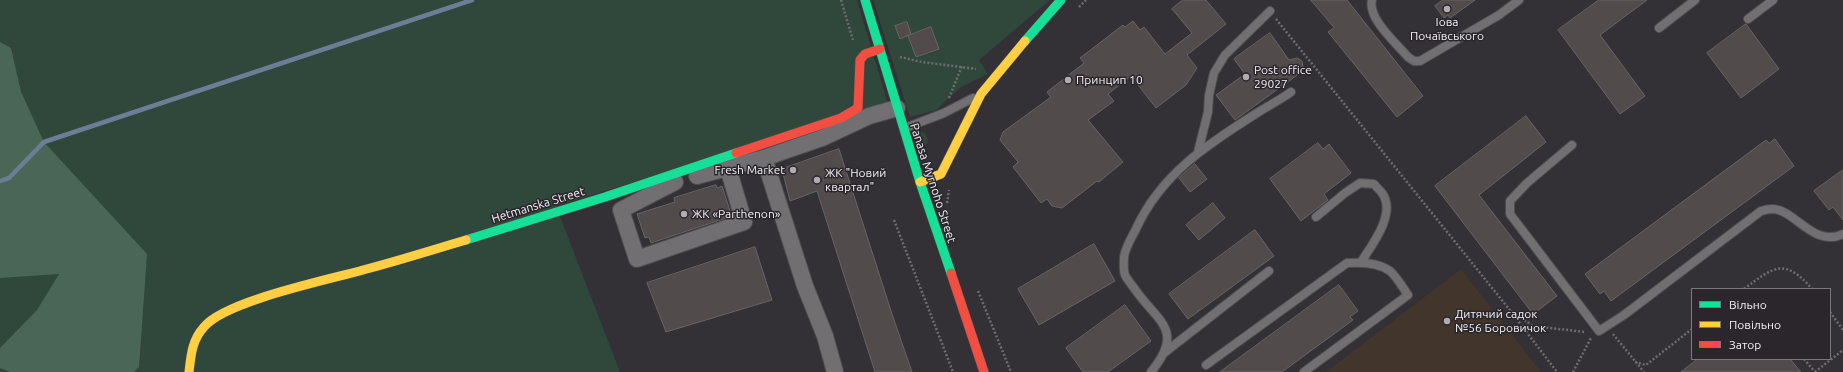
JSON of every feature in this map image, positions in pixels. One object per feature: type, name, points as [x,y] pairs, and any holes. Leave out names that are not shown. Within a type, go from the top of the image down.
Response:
[{"type":"street","name":"Panasa Myrnoho Street","points":[[865,0],[920,182],[984,372]]},
{"type":"street","points":[[920,182],[941,174],[981,94],[1061,0]]},
{"type":"street","points":[[860,60],[865,54],[880,49]]},
{"type":"street","name":"Hetmanska Street","points":[[189,372],[192,346],[204,326],[223,312],[252,300],[400,260],[605,197],[841,118],[858,108],[860,60]]},
{"type":"street","points":[[728,168],[744,222],[637,259],[621,210],[677,181],[764,158],[822,138],[869,116],[897,108]]},
{"type":"street","points":[[764,158],[835,372]]},
{"type":"lane","points":[[1372,0],[1370,6],[1374,17],[1414,61],[1420,61],[1499,15],[1519,0]]},
{"type":"lane","points":[[1660,28],[1695,0]]},
{"type":"lane","points":[[1748,19],[1773,0]]},
{"type":"lane","points":[[1198,152],[1208,112],[1209,95],[1214,73],[1225,55],[1270,11]]},
{"type":"lane","points":[[1151,372],[1164,353],[1168,341],[1166,330],[1160,319],[1137,293],[1125,275],[1124,255],[1142,216],[1155,196],[1175,172],[1198,152],[1291,92]]},
{"type":"lane","points":[[903,128],[944,113],[981,94]]},
{"type":"lane","points":[[1572,145],[1527,183],[1510,201],[1510,214],[1596,332],[1624,315],[1760,211],[1774,209],[1787,215],[1808,230],[1824,236],[1843,234]]},
{"type":"lane","points":[[1316,217],[1345,193],[1360,183],[1374,184],[1384,194],[1387,207],[1382,229],[1361,262]]},
{"type":"lane","points":[[1206,365],[1347,263],[1361,262],[1374,264],[1390,272],[1408,295],[1304,372]]},
{"type":"lane","points":[[1164,353],[1269,271]]},
{"type":"path","points":[[841,0],[860,60]]},
{"type":"path","points":[[1270,11],[1557,372]]},
{"type":"path","points":[[896,50],[902,65]]},
{"type":"path","points":[[900,57],[922,62],[984,70],[994,77]]},
{"type":"path","points":[[944,103],[948,99],[962,66]]},
{"type":"path","points":[[894,220],[953,372]]},
{"type":"path","points":[[1745,288],[1767,271],[1778,268],[1790,270],[1802,277],[1811,288]]},
{"type":"path","points":[[1509,310],[1533,326],[1596,332],[1573,372]]},
{"type":"path","points":[[1831,313],[1843,330]]},
{"type":"path","points":[[1607,326],[1644,372]]},
{"type":"path","points":[[1635,362],[1646,364],[1691,330]]},
{"type":"path","points":[[1831,359],[1843,350]]},
{"type":"path","points":[[1805,360],[1815,372],[1830,360]]},
{"type":"shaded area","name":"Дитячий садок №56 Боровичок","points":[[1461,269],[1541,372],[1326,372]]},
{"type":"green space","points":[[0,0],[857,0],[888,104],[556,206],[620,372],[0,372]]},
{"type":"green space","points":[[873,0],[1050,0],[979,60],[988,74],[961,87],[936,110],[910,117]]},
{"type":"green space","points":[[0,42],[11,48],[21,92],[44,142],[147,254],[139,367],[134,372],[10,372],[0,368],[0,348],[37,310],[59,274],[0,278]]},
{"type":"green space","points":[[919,131],[925,133],[928,140],[926,145],[919,148],[914,133]]},
{"type":"building","points":[[1183,0],[1206,0],[1226,24],[1187,55],[1197,68],[1186,85],[1156,108],[1131,76],[1108,94],[1114,101],[1088,120],[1123,162],[1099,182],[1097,181],[1062,208],[1052,206],[1047,199],[1041,203],[1013,167],[1018,162],[1000,140],[1003,132],[1051,97],[1047,92],[1084,63],[1080,58],[1123,25],[1125,27],[1133,21],[1140,30],[1144,27],[1165,54],[1192,33],[1172,9]]},
{"type":"building","points":[[1311,0],[1347,0],[1423,96],[1397,117],[1328,32],[1334,28]]},
{"type":"building","name":"Іова Почаївського","points":[[1443,0],[1475,0],[1450,18],[1448,15],[1444,18],[1435,6]]},
{"type":"building","points":[[1599,0],[1647,0],[1600,35],[1645,96],[1620,114],[1558,30]]},
{"type":"building","points":[[907,22],[911,34],[900,39],[895,26]]},
{"type":"building","points":[[1746,24],[1779,69],[1741,98],[1707,53]]},
{"type":"building","points":[[931,27],[939,49],[916,57],[908,36]]},
{"type":"building","points":[[1270,33],[1289,60],[1297,58],[1302,61],[1303,67],[1300,73],[1235,120],[1216,95],[1245,74],[1234,59]]},
{"type":"building","points":[[1526,116],[1546,142],[1479,195],[1557,296],[1533,314],[1435,186]]},
{"type":"building","points":[[1775,139],[1794,166],[1611,301],[1604,291],[1600,294],[1585,274],[1766,140],[1769,143]]},
{"type":"building","points":[[1318,143],[1323,149],[1329,144],[1351,173],[1324,194],[1328,200],[1301,221],[1270,179]]},
{"type":"building","points":[[839,149],[912,372],[875,372],[817,191],[790,201],[782,169]]},
{"type":"building","points":[[1195,164],[1207,179],[1190,192],[1179,178]]},
{"type":"building","points":[[1843,170],[1843,220],[1833,207],[1829,210],[1814,191]]},
{"type":"building","name":"ЖК «Parthenon»","points":[[716,185],[717,188],[722,186],[731,214],[725,216],[726,218],[651,243],[649,237],[645,238],[637,214],[675,202],[674,198]]},
{"type":"building","points":[[1213,203],[1225,218],[1199,240],[1186,225]]},
{"type":"building","points":[[1255,230],[1274,256],[1188,319],[1169,294]]},
{"type":"building","points":[[1094,244],[1115,281],[1039,325],[1018,289]]},
{"type":"building","points":[[755,247],[772,300],[666,332],[647,283]]},
{"type":"building","points":[[1339,285],[1358,311],[1350,317],[1353,320],[1282,372],[1220,372]]},
{"type":"building","points":[[1125,305],[1151,341],[1108,372],[1083,372],[1066,348]]},
{"type":"building","points":[[1697,360],[1791,360],[1801,372],[1681,372]]},
{"type":"waterway","points":[[0,181],[9,178],[44,142],[472,0]]},
{"type":"traffic: fast","points":[[865,0],[920,182],[951,273]]},
{"type":"traffic: fast","points":[[1025,41],[1061,0]]},
{"type":"traffic: fast","points":[[466,240],[605,197],[736,153]]},
{"type":"traffic: slow","points":[[920,182],[941,174],[981,94],[1025,41]]},
{"type":"traffic: slow","points":[[189,372],[190,360],[197,337],[204,327],[215,317],[254,300],[278,292],[389,263],[466,240]]},
{"type":"traffic: jam","points":[[736,153],[841,118],[858,108],[860,60],[865,54],[880,49]]},
{"type":"traffic: jam","points":[[951,273],[984,372]]},
{"type":"place","name":"Іова Почаївського","points":[[1447,9]]},
{"type":"place","name":"Post office 29027","points":[[1246,77]]},
{"type":"place","name":"Принцип 10","points":[[1068,80]]},
{"type":"place","name":"Fresh Market","points":[[793,170]]},
{"type":"place","name":"ЖК \"Новий квартал\"","points":[[817,180]]},
{"type":"place","name":"ЖК «Parthenon»","points":[[684,214]]},
{"type":"place","name":"Дитячий садок №56 Боровичок","points":[[1447,321]]}]
